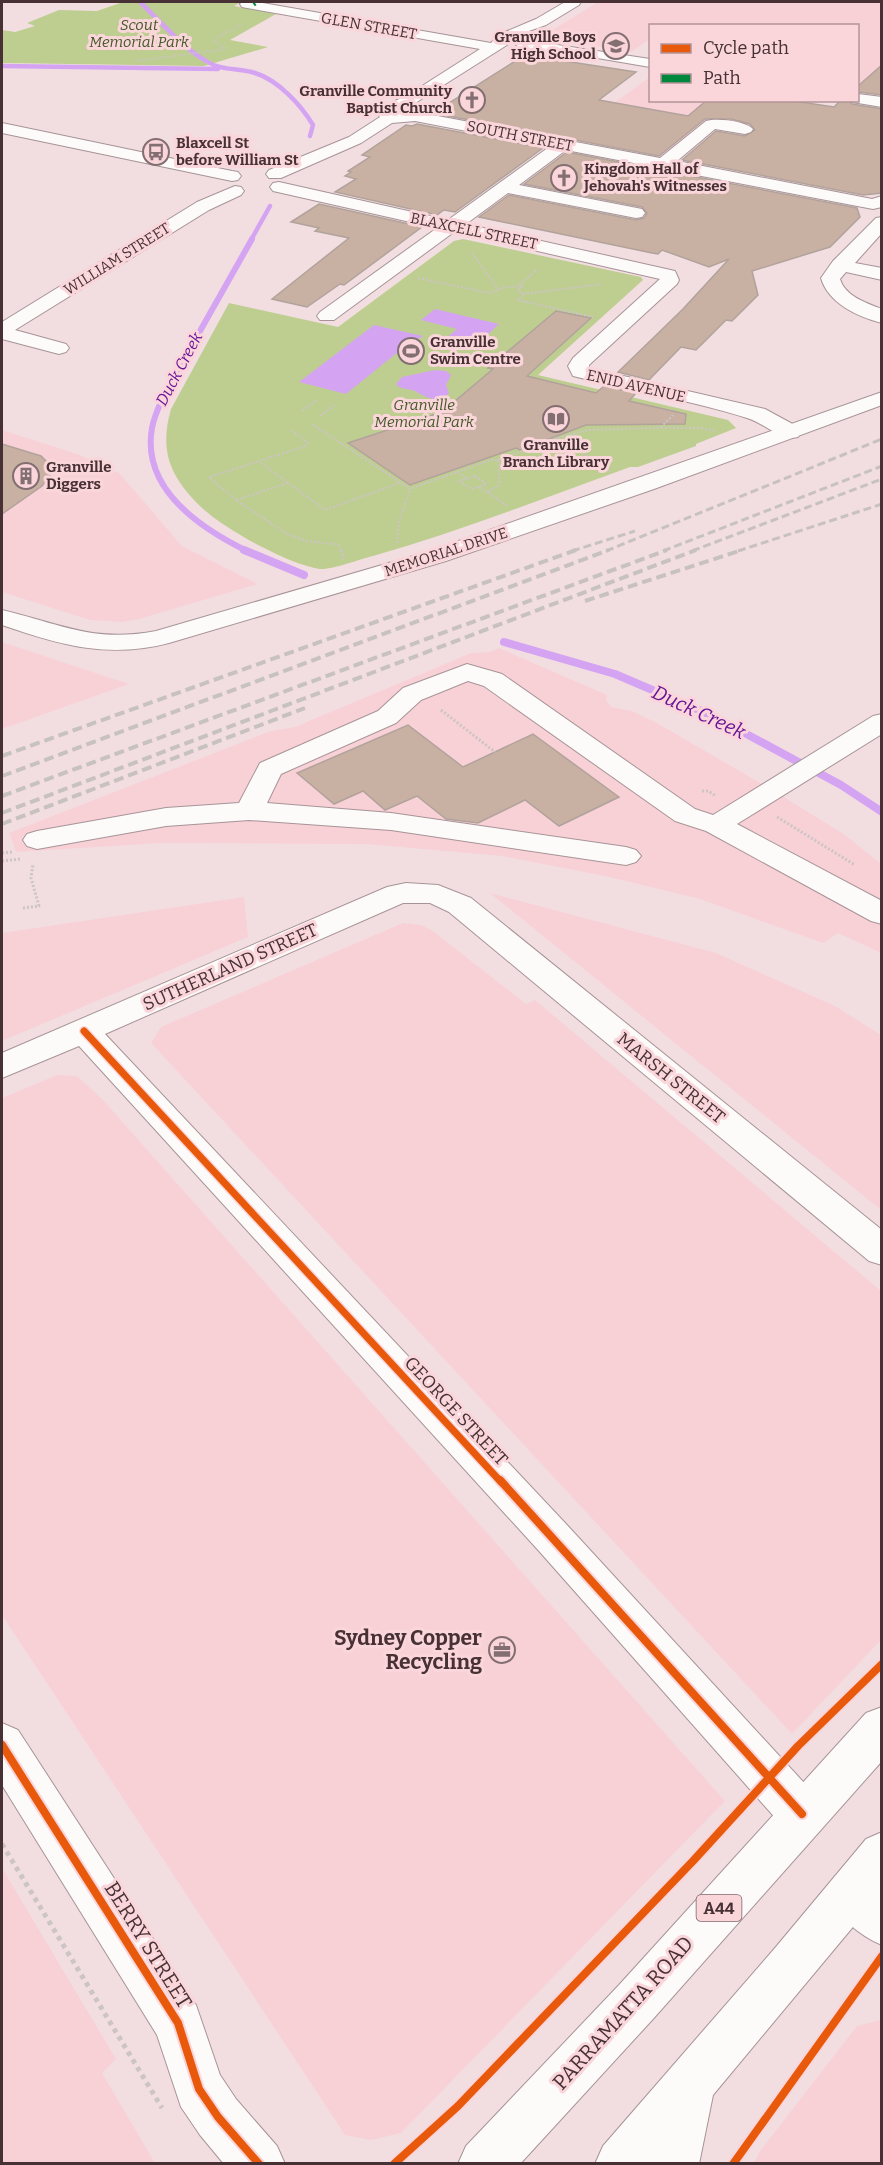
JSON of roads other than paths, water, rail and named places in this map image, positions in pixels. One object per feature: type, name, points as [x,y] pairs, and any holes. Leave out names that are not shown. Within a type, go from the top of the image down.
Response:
[{"type":"main road","points":[[415,113],[425,100],[515,42],[527,26],[541,22],[574,2]]},
{"type":"main road","name":"GLEN STREET","points":[[247,4],[562,48],[649,63]]},
{"type":"main road","points":[[263,182],[355,140],[391,112],[473,62],[540,28],[541,22]]},
{"type":"main road","points":[[859,99],[882,102]]},
{"type":"main road","name":"SOUTH STREET","points":[[391,112],[401,118],[415,113],[879,206]]},
{"type":"main road","points":[[663,164],[712,124],[745,129]]},
{"type":"main road","points":[[2,128],[234,184]]},
{"type":"main road","points":[[327,316],[564,144]]},
{"type":"main road","name":"BLAXCELL STREET","points":[[234,184],[263,182],[668,275]]},
{"type":"main road","name":"WILLIAM STREET","points":[[2,332],[203,206],[234,184]]},
{"type":"main road","points":[[505,187],[636,213]]},
{"type":"main road","points":[[882,222],[830,278],[831,286],[850,301],[882,317]]},
{"type":"main road","points":[[847,259],[882,258]]},
{"type":"main road","points":[[847,259],[882,274]]},
{"type":"main road","name":"ENID AVENUE","points":[[668,275],[670,280],[580,362],[578,366],[580,372],[757,414],[790,432]]},
{"type":"main road","points":[[2,332],[59,348]]},
{"type":"main road","name":"MEMORIAL DRIVE","points":[[2,617],[84,642],[122,645],[147,641],[405,567],[593,503],[882,398]]},
{"type":"main road","points":[[249,811],[270,769],[387,717],[412,694],[467,672],[493,680],[685,815],[716,825],[882,914]]},
{"type":"main road","points":[[716,825],[871,729]]},
{"type":"main road","points":[[31,852],[165,818],[249,811],[302,812],[388,821],[626,856]]},
{"type":"main road","name":"SUTHERLAND STREET","points":[[2,1066],[397,894],[411,892],[438,894],[460,905]]},
{"type":"main road","name":"MARSH STREET","points":[[460,905],[882,1251]]},
{"type":"main road","name":"GEORGE STREET","points":[[84,1031],[553,1538],[802,1814]]},
{"type":"main road","name":"PARRAMATTA ROAD","points":[[484,2163],[636,2002],[802,1814],[882,1728]]},
{"type":"main road","name":"BERRY STREET","points":[[2,1745],[178,2023],[199,2089],[218,2117],[259,2163]]},
{"type":"main road","points":[[621,2163],[690,2082],[867,1907],[882,1855]]},
{"type":"main road","points":[[673,2163],[677,2156],[690,2082]]},
{"type":"waterway","name":"Duck Creek","points":[[140,2],[180,41],[206,61],[224,68],[249,71],[264,76],[280,87],[302,109],[313,125],[310,136]]},
{"type":"waterway","points":[[2,66],[218,69]]},
{"type":"waterway","name":"Duck Creek","points":[[251,240],[270,206]]},
{"type":"waterway","name":"Duck Creek","points":[[247,551],[211,531],[178,504],[165,488],[156,470],[151,450],[152,428],[165,393],[252,239]]},
{"type":"waterway","name":"Duck Creek","points":[[244,550],[304,575]]},
{"type":"waterway","name":"Duck Creek","points":[[504,642],[615,674],[713,716],[841,785],[882,812]]},
{"type":"railway","points":[[606,551],[882,439]]},
{"type":"railway","points":[[663,551],[882,466]]},
{"type":"railway","points":[[692,551],[882,479]]},
{"type":"railway","points":[[738,551],[882,504]]},
{"type":"railway","points":[[572,551],[635,531]]},
{"type":"railway","points":[[2,756],[576,550]]},
{"type":"railway","points":[[2,776],[609,550]]},
{"type":"railway","points":[[2,796],[667,550]]},
{"type":"railway","points":[[2,813],[696,550]]},
{"type":"railway","points":[[585,601],[742,550]]},
{"type":"railway","points":[[2,824],[305,708]]},
{"type":"place","name":"Granville Boys High School","points":[[616,46]]},
{"type":"place","name":"Granville Community Baptist Church","points":[[472,100]]},
{"type":"place","name":"Blaxcell St before William St","points":[[156,152]]},
{"type":"place","name":"Kingdom Hall of Jehovah's Witnesses","points":[[564,178]]},
{"type":"place","name":"Granville Swim Centre","points":[[411,351]]},
{"type":"place","name":"Granville Branch Library","points":[[556,419]]},
{"type":"place","name":"Granville Diggers","points":[[26,476]]},
{"type":"place","name":"Sydney Copper Recycling","points":[[502,1650]]},
{"type":"park label","name":"Scout Memorial Park","points":[[139,34]]},
{"type":"park label","name":"Granville Memorial Park","points":[[424,414]]}]
